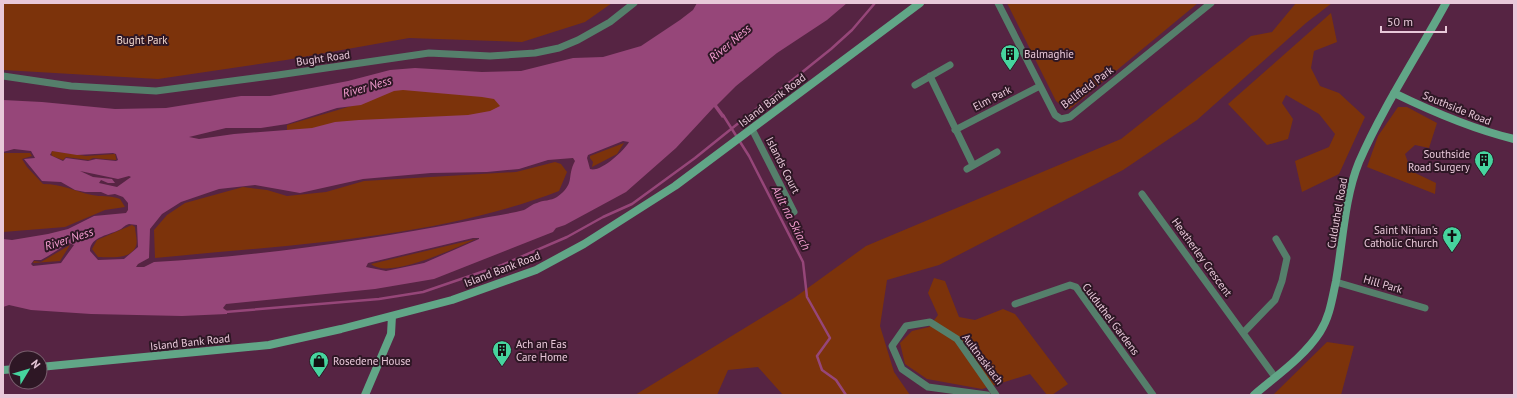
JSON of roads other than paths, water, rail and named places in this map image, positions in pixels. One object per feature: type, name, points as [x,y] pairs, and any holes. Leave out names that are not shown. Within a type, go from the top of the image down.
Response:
[{"type":"main road","name":"Island Bank Road","points":[[48,366],[269,345],[392,316],[452,300],[536,270],[584,244],[675,186],[920,3]]},
{"type":"main road","name":"Culduthel Road","points":[[1256,394],[1302,353],[1320,332],[1329,315],[1349,201],[1359,164],[1394,93],[1446,3]]},
{"type":"main road","name":"Southside Road","points":[[1394,93],[1436,113],[1491,134],[1514,140]]},
{"type":"main road","points":[[365,395],[391,334],[392,316]]},
{"type":"street","name":"Bught Road","points":[[3,76],[70,86],[156,91],[429,53],[490,56],[534,53],[558,48],[578,40],[610,22],[634,3]]},
{"type":"street","name":"Bellfield Park","points":[[998,3],[1055,115],[1061,119],[1070,117],[1211,3]]},
{"type":"street","points":[[915,85],[950,65]]},
{"type":"street","points":[[930,76],[970,167],[997,152]]},
{"type":"street","name":"Elm Park","points":[[955,130],[1040,86]]},
{"type":"street","name":"Islands Court","points":[[752,129],[794,212]]},
{"type":"street","name":"Heatherley Crescent","points":[[1142,194],[1275,377]]},
{"type":"street","points":[[1243,333],[1275,300],[1282,281],[1287,258],[1276,239]]},
{"type":"street","name":"Hill Park","points":[[1336,282],[1425,308]]},
{"type":"street","name":"Culduthel Gardens","points":[[1016,304],[1070,285],[1076,287],[1153,395]]},
{"type":"street","name":"Aultnaskiach","points":[[987,395],[928,387],[902,369],[892,346],[906,326],[930,322],[956,339],[996,395]]},
{"type":"water","name":"River Ness","points":[[697,3],[847,3],[827,20],[777,53],[736,86],[717,105],[725,116],[722,118],[714,107],[676,148],[626,192],[565,225],[556,228],[553,232],[434,279],[375,289],[226,304],[223,308],[227,311],[227,314],[182,316],[91,314],[31,310],[9,305],[3,307],[3,239],[12,240],[48,234],[68,229],[94,216],[126,213],[128,210],[128,203],[123,197],[115,194],[108,195],[101,192],[85,192],[75,190],[61,182],[42,181],[24,159],[35,158],[31,151],[14,149],[3,152],[3,100],[115,109],[166,108],[241,96],[270,96],[348,81],[390,70],[415,68],[482,72],[521,71],[573,58],[603,57],[641,46],[693,10]],"holes":[[[403,90],[482,97],[494,99],[500,106],[490,111],[468,115],[359,120],[335,122],[312,128],[234,134],[199,139],[189,137],[226,128],[261,128],[287,124],[337,108],[361,105],[394,91]],[[623,141],[629,142],[617,156],[600,168],[590,169],[587,158],[588,155]],[[52,151],[77,155],[113,153],[116,154],[118,160],[96,159],[88,161],[66,158],[63,161],[50,155]],[[573,158],[575,161],[572,167],[569,184],[563,192],[555,198],[542,201],[517,212],[312,247],[233,256],[154,262],[144,267],[136,267],[138,264],[149,258],[150,229],[162,214],[181,202],[219,189],[255,185],[300,193],[363,179],[431,173],[487,172],[519,169],[548,160]],[[80,171],[118,179],[129,176],[131,177],[117,187],[99,183],[101,180],[108,183],[115,183],[112,179],[93,177]],[[126,225],[137,225],[138,247],[124,259],[98,260],[90,251],[93,242],[121,229]],[[473,238],[479,238],[424,263],[386,271],[366,267],[368,263]],[[69,243],[74,245],[61,263],[33,266],[31,264],[34,260],[41,260]]]},
{"type":"waterway","points":[[225,312],[379,299],[423,292],[502,265],[567,237],[603,217],[632,204],[695,158],[831,49],[852,30],[875,3]]},
{"type":"waterway","name":"Ault na Skiach","points":[[723,115],[749,156],[803,262],[807,297],[830,338],[817,356],[822,370],[836,380],[846,395]]},
{"type":"place","name":"Balmaghie","points":[[1010,71]]},
{"type":"place","name":"Southside Road Surgery","points":[[1484,177]]},
{"type":"place","name":"Saint Ninian's Catholic Church","points":[[1452,253]]},
{"type":"place","name":"Ach an Eas Care Home","points":[[502,367]]},
{"type":"place","name":"Rosedene House","points":[[319,378]]},
{"type":"park label","name":"Bught Park","points":[[142,40]]}]
